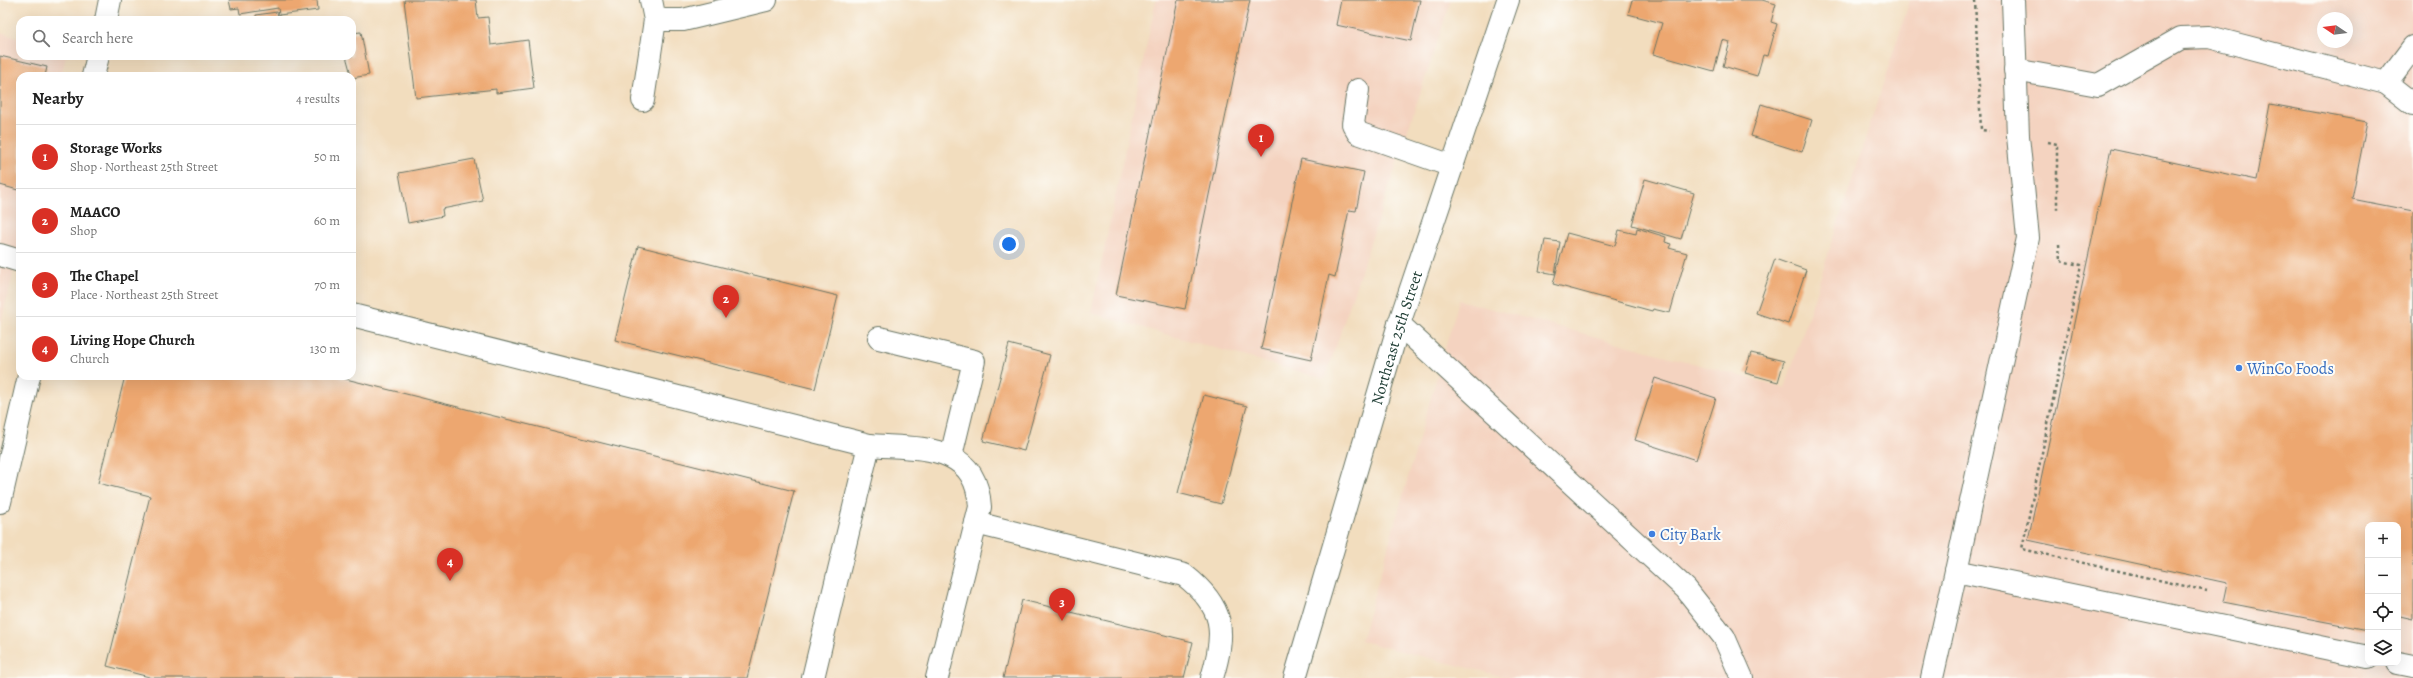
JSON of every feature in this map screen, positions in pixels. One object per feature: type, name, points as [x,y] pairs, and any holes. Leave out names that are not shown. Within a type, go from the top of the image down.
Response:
[{"type":"main road","points":[[107,16],[110,0]]},
{"type":"main road","points":[[643,100],[653,10],[683,20],[766,0]]},
{"type":"main road","name":"Northeast 25th Street","points":[[1295,678],[1399,324],[1508,0]]},
{"type":"main road","points":[[1932,678],[2028,238],[2018,136],[2013,0]]},
{"type":"main road","points":[[2016,70],[2098,85],[2181,38],[2209,37],[2386,84],[2413,104]]},
{"type":"main road","points":[[2386,84],[2413,47]]},
{"type":"main road","points":[[94,72],[97,60]]},
{"type":"main road","points":[[1358,90],[1353,124],[1358,133],[1452,166]]},
{"type":"main road","points":[[0,255],[16,260]]},
{"type":"main road","points":[[356,316],[869,445],[936,451],[951,456],[964,465],[973,477],[979,492],[980,507],[937,678]]},
{"type":"main road","points":[[1399,324],[1686,589],[1724,637],[1742,678]]},
{"type":"main road","points":[[880,338],[974,361],[951,456]]},
{"type":"main road","points":[[0,502],[28,380]]},
{"type":"main road","points":[[813,678],[869,445]]},
{"type":"main road","points":[[976,523],[1184,575],[1201,588],[1213,605],[1220,625],[1221,646],[1212,678]]},
{"type":"main road","points":[[1956,571],[2365,655]]},
{"type":"main road","points":[[2401,664],[2413,666]]},
{"type":"path","points":[[1975,0],[1981,130],[2057,144],[2057,217]]},
{"type":"path","points":[[2058,239],[2060,261],[2081,265],[2022,548],[2214,593]]},
{"type":"shaded area","points":[[1156,0],[1451,0],[1325,379],[1091,313]]},
{"type":"shaded area","points":[[1910,0],[2413,0],[2413,678],[1509,678],[1361,641],[1459,300],[1785,388]]},
{"type":"shaded area","points":[[0,33],[16,37],[16,60],[65,60],[62,72],[16,72],[16,261],[0,327]]},
{"type":"building","points":[[229,0],[317,0],[318,10],[279,15],[278,8],[240,14],[239,8],[231,9]]},
{"type":"building","points":[[404,0],[476,0],[478,18],[488,17],[491,45],[528,40],[534,88],[496,93],[496,89],[416,98]]},
{"type":"building","points":[[1178,0],[1250,0],[1185,309],[1116,295]]},
{"type":"building","points":[[1341,0],[1420,0],[1411,41],[1336,25]]},
{"type":"building","points":[[1632,0],[1762,0],[1776,4],[1771,22],[1777,24],[1768,56],[1763,55],[1757,76],[1723,66],[1730,42],[1722,40],[1714,71],[1653,54],[1662,23],[1628,14]]},
{"type":"building","points":[[277,12],[278,16],[256,16]]},
{"type":"building","points":[[361,32],[369,75],[356,77],[356,72],[350,72],[347,60],[356,60],[356,33]]},
{"type":"building","points":[[0,56],[47,67],[46,72],[16,72],[16,189],[0,185]]},
{"type":"building","points":[[1761,104],[1812,120],[1802,152],[1751,136]]},
{"type":"building","name":"WinCo Foods","points":[[2270,104],[2367,122],[2352,199],[2413,211],[2413,619],[2401,616],[2401,522],[2365,522],[2365,629],[2223,602],[2227,583],[2028,540],[2111,149],[2256,180]]},
{"type":"building","points":[[474,159],[483,201],[442,209],[443,216],[408,223],[399,173]]},
{"type":"building","points":[[1301,159],[1364,172],[1356,211],[1349,210],[1335,277],[1329,275],[1311,360],[1261,349]]},
{"type":"building","points":[[1645,179],[1694,193],[1681,239],[1632,225]]},
{"type":"building","points":[[1637,228],[1666,237],[1665,242],[1671,244],[1669,248],[1687,253],[1670,313],[1653,309],[1652,311],[1553,284],[1567,233],[1615,246],[1619,230],[1636,234]]},
{"type":"building","points":[[1545,240],[1560,242],[1555,274],[1539,271]]},
{"type":"building","points":[[638,246],[838,296],[815,389],[615,340]]},
{"type":"building","points":[[1775,259],[1806,270],[1788,324],[1756,313]]},
{"type":"building","points":[[1009,344],[1050,355],[1024,451],[983,441]]},
{"type":"building","points":[[1751,353],[1784,361],[1778,382],[1745,373]]},
{"type":"building","points":[[1655,378],[1716,398],[1696,460],[1635,440]]},
{"type":"building","points":[[124,380],[350,380],[794,491],[747,678],[153,678],[107,666],[150,496],[98,483]]},
{"type":"building","points":[[1204,395],[1247,406],[1221,504],[1178,493]]},
{"type":"building","points":[[1022,600],[1193,642],[1184,678],[1003,678]]},
{"type":"place","name":"Storage Works","points":[[1261,157]]},
{"type":"place","name":"MAACO","points":[[726,318]]},
{"type":"place","name":"WinCo Foods","points":[[2239,368]]},
{"type":"place","name":"City Bark","points":[[1652,534]]},
{"type":"place","name":"Living Hope Church","points":[[450,581]]},
{"type":"place","name":"The Chapel","points":[[1062,621]]}]
